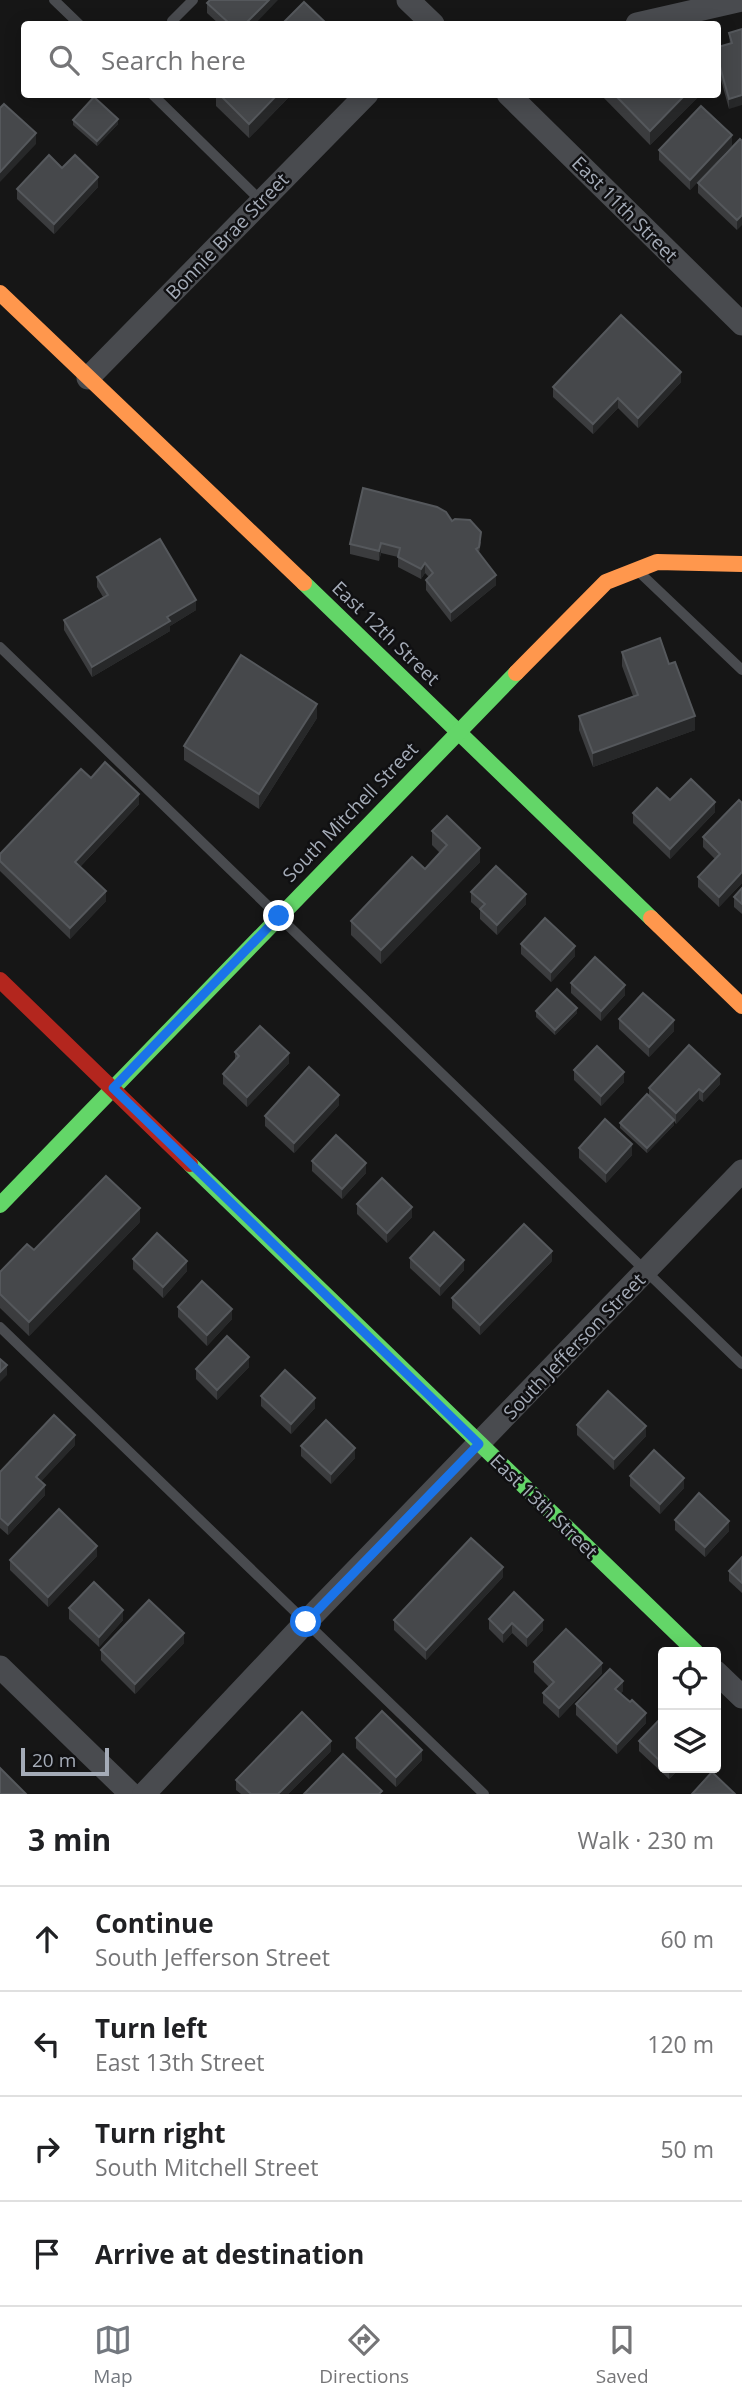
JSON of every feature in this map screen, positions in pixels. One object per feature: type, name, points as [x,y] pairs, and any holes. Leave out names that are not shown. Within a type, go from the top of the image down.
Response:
[{"type":"street","points":[[408,0],[430,21]]},
{"type":"street","points":[[650,21],[742,0]]},
{"type":"street","name":"Bonnie Brae Street","points":[[88,378],[363,98]]},
{"type":"street","name":"East 11th Street","points":[[512,98],[742,324]]},
{"type":"street","name":"East 12th Street","points":[[0,293],[742,1006]]},
{"type":"street","name":"South Mitchell Street","points":[[0,1205],[458,731],[606,582],[657,562],[742,564]]},
{"type":"street","name":"East 13th Street","points":[[0,980],[691,1647]]},
{"type":"street","name":"South Jefferson Street","points":[[144,1794],[306,1622],[742,1171]]},
{"type":"street","points":[[0,1667],[131,1794]]},
{"type":"street","points":[[721,1676],[742,1697]]},
{"type":"lane","points":[[54,0],[76,21]]},
{"type":"lane","points":[[172,21],[193,0]]},
{"type":"lane","points":[[156,98],[261,201]]},
{"type":"lane","points":[[637,570],[742,670]]},
{"type":"lane","points":[[0,647],[742,1364]]},
{"type":"lane","points":[[0,1327],[484,1794]]},
{"type":"building","points":[[210,0],[269,0],[248,21],[227,21],[207,3]]},
{"type":"building","points":[[304,2],[324,21],[285,21]]},
{"type":"building","points":[[742,29],[742,95],[729,99],[721,70],[721,46],[732,43],[729,33]]},
{"type":"building","points":[[93,98],[118,119],[97,141],[73,120]]},
{"type":"building","points":[[223,98],[274,98],[249,124]]},
{"type":"building","points":[[618,98],[682,98],[650,131]]},
{"type":"building","points":[[4,104],[36,133],[0,172],[0,108]]},
{"type":"building","points":[[701,106],[732,135],[690,180],[659,150]]},
{"type":"building","points":[[740,139],[742,215],[737,220],[698,183]]},
{"type":"building","points":[[49,155],[62,168],[75,155],[98,177],[54,224],[17,189]]},
{"type":"building","points":[[621,315],[681,372],[638,418],[618,398],[593,424],[553,387]]},
{"type":"building","points":[[363,488],[437,507],[446,512],[452,521],[470,520],[481,532],[479,547],[476,549],[496,575],[451,612],[426,580],[433,573],[425,563],[421,569],[398,557],[400,548],[381,543],[379,551],[350,544]]},
{"type":"building","points":[[160,539],[196,600],[167,617],[170,621],[92,667],[64,620],[108,595],[97,577]]},
{"type":"building","points":[[660,638],[669,664],[675,662],[695,716],[593,753],[579,716],[638,695],[622,652]]},
{"type":"building","points":[[241,655],[317,704],[259,794],[184,746]]},
{"type":"building","points":[[105,762],[139,794],[75,862],[106,891],[70,928],[0,861],[0,854],[81,769],[91,778]]},
{"type":"building","points":[[691,779],[715,802],[670,849],[633,813],[657,788],[670,800]]},
{"type":"building","points":[[739,800],[742,803],[742,872],[719,897],[698,877],[720,854],[703,837]]},
{"type":"building","points":[[447,816],[480,848],[381,950],[351,921],[412,857],[425,869],[447,845],[432,831]]},
{"type":"building","points":[[496,866],[526,894],[497,925],[480,909],[485,904],[471,892]]},
{"type":"building","points":[[742,888],[742,904],[734,897]]},
{"type":"building","points":[[545,918],[575,946],[551,972],[521,944]]},
{"type":"building","points":[[595,957],[625,985],[601,1011],[571,983]]},
{"type":"building","points":[[557,989],[577,1008],[555,1030],[536,1011]]},
{"type":"building","points":[[643,993],[674,1020],[649,1047],[619,1019]]},
{"type":"building","points":[[260,1026],[289,1053],[247,1097],[223,1074],[239,1056],[235,1052]]},
{"type":"building","points":[[689,1045],[720,1074],[703,1092],[699,1089],[676,1113],[649,1088]]},
{"type":"building","points":[[597,1046],[624,1072],[601,1096],[574,1070]]},
{"type":"building","points":[[309,1067],[339,1095],[294,1143],[265,1116]]},
{"type":"building","points":[[647,1094],[674,1120],[647,1148],[620,1123]]},
{"type":"building","points":[[605,1119],[632,1144],[606,1173],[579,1148]]},
{"type":"building","points":[[336,1135],[366,1163],[342,1189],[312,1161]]},
{"type":"building","points":[[106,1176],[140,1208],[29,1322],[0,1294],[0,1272],[27,1244],[34,1250]]},
{"type":"building","points":[[382,1178],[412,1207],[387,1233],[357,1204]]},
{"type":"building","points":[[524,1224],[552,1251],[480,1325],[452,1298]]},
{"type":"building","points":[[434,1232],[464,1260],[440,1286],[410,1258]]},
{"type":"building","points":[[157,1233],[187,1261],[163,1287],[133,1259]]},
{"type":"building","points":[[202,1281],[232,1309],[207,1335],[178,1307]]},
{"type":"building","points":[[227,1336],[249,1357],[217,1390],[196,1369]]},
{"type":"building","points":[[0,1359],[7,1365],[0,1372]]},
{"type":"building","points":[[285,1370],[315,1398],[291,1424],[261,1396]]},
{"type":"building","points":[[608,1391],[646,1426],[614,1459],[577,1425]]},
{"type":"building","points":[[54,1415],[75,1435],[36,1477],[45,1485],[8,1525],[0,1518],[0,1472]]},
{"type":"building","points":[[326,1420],[355,1448],[331,1474],[301,1446]]},
{"type":"building","points":[[654,1450],[684,1478],[660,1504],[630,1476]]},
{"type":"building","points":[[699,1493],[729,1521],[705,1547],[675,1520]]},
{"type":"building","points":[[59,1509],[97,1546],[48,1597],[10,1560]]},
{"type":"building","points":[[471,1538],[503,1567],[426,1650],[394,1620]]},
{"type":"building","points":[[742,1557],[742,1583],[729,1571]]},
{"type":"building","points":[[94,1582],[123,1610],[99,1637],[69,1608]]},
{"type":"building","points":[[514,1592],[543,1620],[527,1637],[512,1623],[503,1633],[489,1619]]},
{"type":"building","points":[[149,1600],[184,1633],[135,1684],[101,1650]]},
{"type":"building","points":[[566,1629],[602,1663],[559,1708],[543,1693],[554,1682],[534,1662]]},
{"type":"building","points":[[610,1669],[623,1681],[615,1689],[646,1713],[617,1744],[576,1704]]},
{"type":"building","points":[[382,1711],[422,1750],[396,1777],[356,1738]]},
{"type":"building","points":[[302,1712],[331,1741],[278,1794],[251,1794],[236,1780]]},
{"type":"building","points":[[658,1721],[658,1759],[639,1741]]},
{"type":"building","points":[[343,1754],[382,1791],[379,1794],[304,1794]]},
{"type":"building","points":[[0,1768],[26,1794],[0,1794]]},
{"type":"building","points":[[713,1773],[735,1794],[692,1794]]},
{"type":"traffic: fast","points":[[304,583],[651,918]]},
{"type":"traffic: fast","points":[[0,1205],[516,673]]},
{"type":"traffic: fast","points":[[190,1164],[691,1647]]},
{"type":"traffic: slow","points":[[0,293],[304,583]]},
{"type":"traffic: slow","points":[[516,673],[606,582],[657,562],[742,564]]},
{"type":"traffic: slow","points":[[651,918],[742,1006]]},
{"type":"traffic: jam","points":[[0,980],[190,1164]]},
{"type":"route","points":[[279,916],[113,1088],[479,1444],[306,1622]]}]
